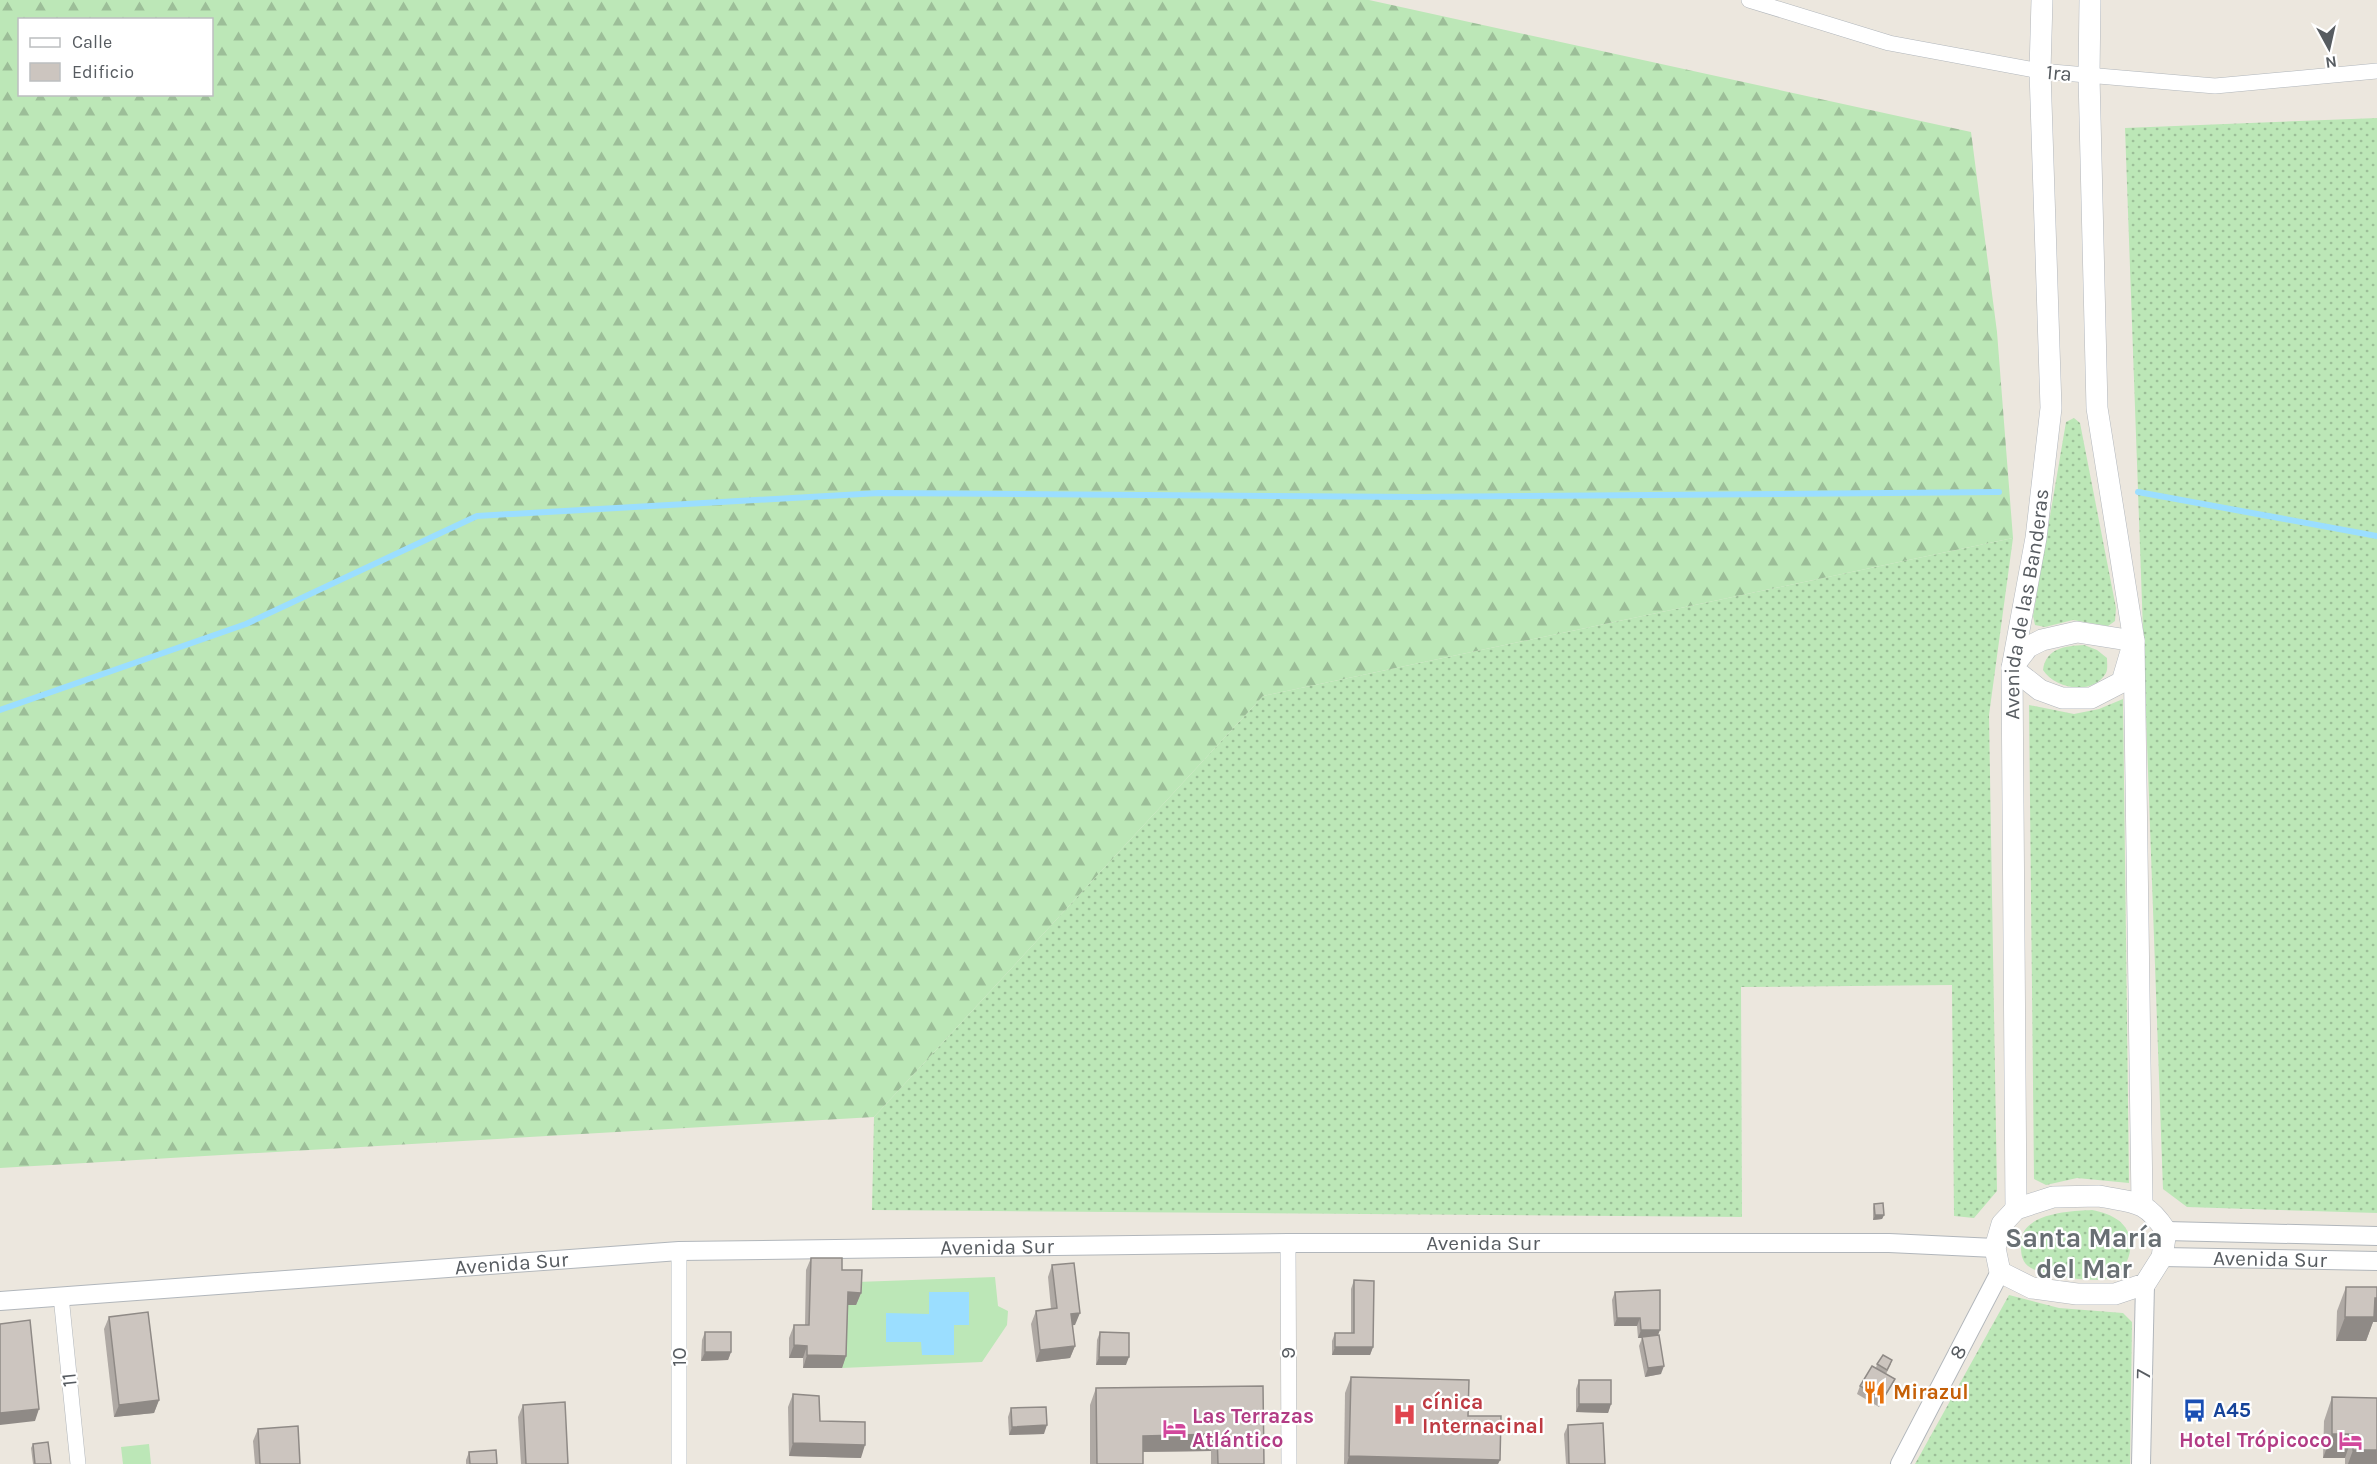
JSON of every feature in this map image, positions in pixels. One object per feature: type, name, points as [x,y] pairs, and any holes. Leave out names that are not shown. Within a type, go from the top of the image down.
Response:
[{"type":"main road","name":"Avenida de las Banderas","points":[[2016,1209],[2012,668],[2036,537],[2051,408],[2040,71],[2042,0]]},
{"type":"main road","points":[[2090,0],[2089,76],[2097,408],[2134,641],[2142,1203]]},
{"type":"main road","points":[[2077,632],[2134,641],[2122,682],[2091,698],[2062,698],[2040,690],[2012,668],[2028,647],[2042,640],[2077,632]]},
{"type":"main road","points":[[2099,1196],[2142,1203],[2157,1216],[2166,1231],[2162,1257],[2145,1284],[2115,1294],[2077,1294],[2032,1288],[2000,1272],[1995,1248],[2002,1224],[2016,1209],[2053,1197],[2099,1196]]},
{"type":"street","name":"1ra","points":[[1755,1],[1889,43],[2040,71],[2215,86],[2377,71]]},
{"type":"street","name":"Avenida Sur","points":[[2166,1231],[2377,1236]]},
{"type":"street","name":"Avenida Sur","points":[[0,1301],[679,1251],[1288,1242],[1889,1243],[1995,1248]]},
{"type":"street","name":"9","points":[[1288,1242],[1289,1464]]},
{"type":"street","name":"10","points":[[679,1251],[679,1464]]},
{"type":"street","name":"Avenida Sur","points":[[2162,1257],[2377,1261]]},
{"type":"street","name":"8","points":[[1900,1464],[2000,1272]]},
{"type":"street","name":"7","points":[[2141,1464],[2145,1284]]},
{"type":"street","name":"11","points":[[61,1296],[78,1464]]},
{"type":"green space","points":[[0,0],[1369,0],[1971,132],[1997,332],[2013,538],[1263,696],[874,1117],[0,1168]]},
{"type":"green space","points":[[2377,118],[2377,1213],[2187,1207],[2163,1189],[2125,128]]},
{"type":"green space","points":[[2074,418],[2080,423],[2116,608],[2115,621],[2108,626],[2073,620],[2045,627],[2035,625],[2033,616],[2066,422]]},
{"type":"green space","points":[[2013,538],[1989,715],[1997,1191],[1974,1218],[1954,1216],[1952,985],[1741,987],[1742,1217],[872,1210],[874,1117],[1263,696]]},
{"type":"green space","points":[[2084,645],[2097,650],[2107,658],[2106,673],[2092,685],[2074,687],[2065,685],[2056,682],[2043,670],[2052,653],[2070,646]]},
{"type":"green space","points":[[2123,699],[2129,1183],[2077,1178],[2046,1185],[2034,1179],[2029,705],[2074,714],[2099,709]]},
{"type":"green space","points":[[2092,1210],[2115,1218],[2121,1222],[2129,1234],[2127,1261],[2117,1275],[2099,1280],[2086,1280],[2045,1273],[2026,1264],[2022,1256],[2021,1245],[2023,1234],[2028,1226],[2037,1220],[2059,1213]]},
{"type":"green space","points":[[995,1277],[998,1306],[1008,1311],[1007,1325],[982,1362],[842,1368],[843,1305],[857,1282]]},
{"type":"green space","points":[[2009,1295],[2059,1308],[2123,1313],[2132,1322],[2130,1464],[1915,1464]]},
{"type":"green space","points":[[149,1444],[151,1464],[123,1464],[121,1447]]},
{"type":"water","points":[[929,1292],[969,1292],[969,1325],[954,1325],[954,1355],[922,1355],[921,1342],[886,1342],[886,1313],[929,1314]]},
{"type":"building","points":[[1883,1203],[1884,1215],[1875,1215],[1874,1204]]},
{"type":"building","points":[[811,1258],[842,1258],[842,1270],[862,1270],[861,1293],[848,1292],[846,1356],[807,1355],[807,1346],[794,1345],[794,1325],[809,1325]]},
{"type":"building","points":[[1074,1263],[1080,1313],[1071,1314],[1075,1346],[1040,1350],[1036,1311],[1057,1308],[1052,1265]]},
{"type":"building","points":[[1354,1280],[1374,1281],[1373,1347],[1335,1347],[1335,1333],[1354,1333]]},
{"type":"building","points":[[2346,1287],[2377,1287],[2374,1317],[2345,1317]]},
{"type":"building","points":[[1660,1290],[1660,1330],[1641,1330],[1640,1318],[1617,1318],[1615,1292]]},
{"type":"building","points":[[148,1312],[159,1400],[119,1405],[109,1317]]},
{"type":"building","points":[[30,1320],[39,1409],[0,1413],[0,1324]]},
{"type":"building","points":[[705,1332],[731,1332],[731,1352],[705,1352]]},
{"type":"building","points":[[1100,1332],[1129,1333],[1129,1357],[1099,1357]]},
{"type":"building","points":[[1659,1335],[1664,1366],[1648,1368],[1642,1337]]},
{"type":"building","points":[[1883,1355],[1892,1360],[1887,1370],[1877,1364]]},
{"type":"building","points":[[1872,1366],[1895,1379],[1883,1399],[1860,1386]]},
{"type":"building","name":"cínica Internacinal","points":[[1351,1377],[1469,1380],[1468,1416],[1501,1416],[1500,1460],[1349,1456]]},
{"type":"building","points":[[1579,1380],[1611,1380],[1611,1404],[1579,1404]]},
{"type":"building","name":"Las Terrazas Atlántico","points":[[1263,1386],[1264,1464],[1218,1464],[1217,1434],[1143,1436],[1143,1464],[1097,1464],[1096,1388]]},
{"type":"building","points":[[793,1394],[819,1396],[820,1421],[865,1422],[865,1445],[793,1443]]},
{"type":"building","points":[[2332,1397],[2377,1398],[2377,1450],[2353,1450],[2353,1434],[2332,1434]]},
{"type":"building","points":[[565,1402],[568,1464],[526,1464],[523,1405]]},
{"type":"building","points":[[1046,1407],[1047,1425],[1012,1427],[1011,1408]]},
{"type":"building","points":[[1603,1423],[1605,1464],[1569,1464],[1568,1425]]},
{"type":"building","points":[[298,1426],[300,1464],[260,1464],[258,1429]]},
{"type":"building","points":[[48,1442],[51,1464],[35,1464],[33,1444]]},
{"type":"building","points":[[496,1450],[497,1464],[470,1464],[469,1452]]},
{"type":"waterway","points":[[0,710],[246,624],[477,516],[879,493],[1419,497],[1999,492]]},
{"type":"waterway","points":[[2138,492],[2377,536]]},
{"type":"place","name":"Mirazul","points":[[1875,1392]]},
{"type":"place","name":"A45","points":[[2195,1410]]},
{"type":"place","name":"cínica Internacinal","points":[[1404,1414]]},
{"type":"place","name":"Las Terrazas Atlántico","points":[[1174,1428]]},
{"type":"place","name":"Hotel Trópicoco","points":[[2350,1440]]},
{"type":"district","name":"Santa María del Mar","points":[[2084,1254]]}]
